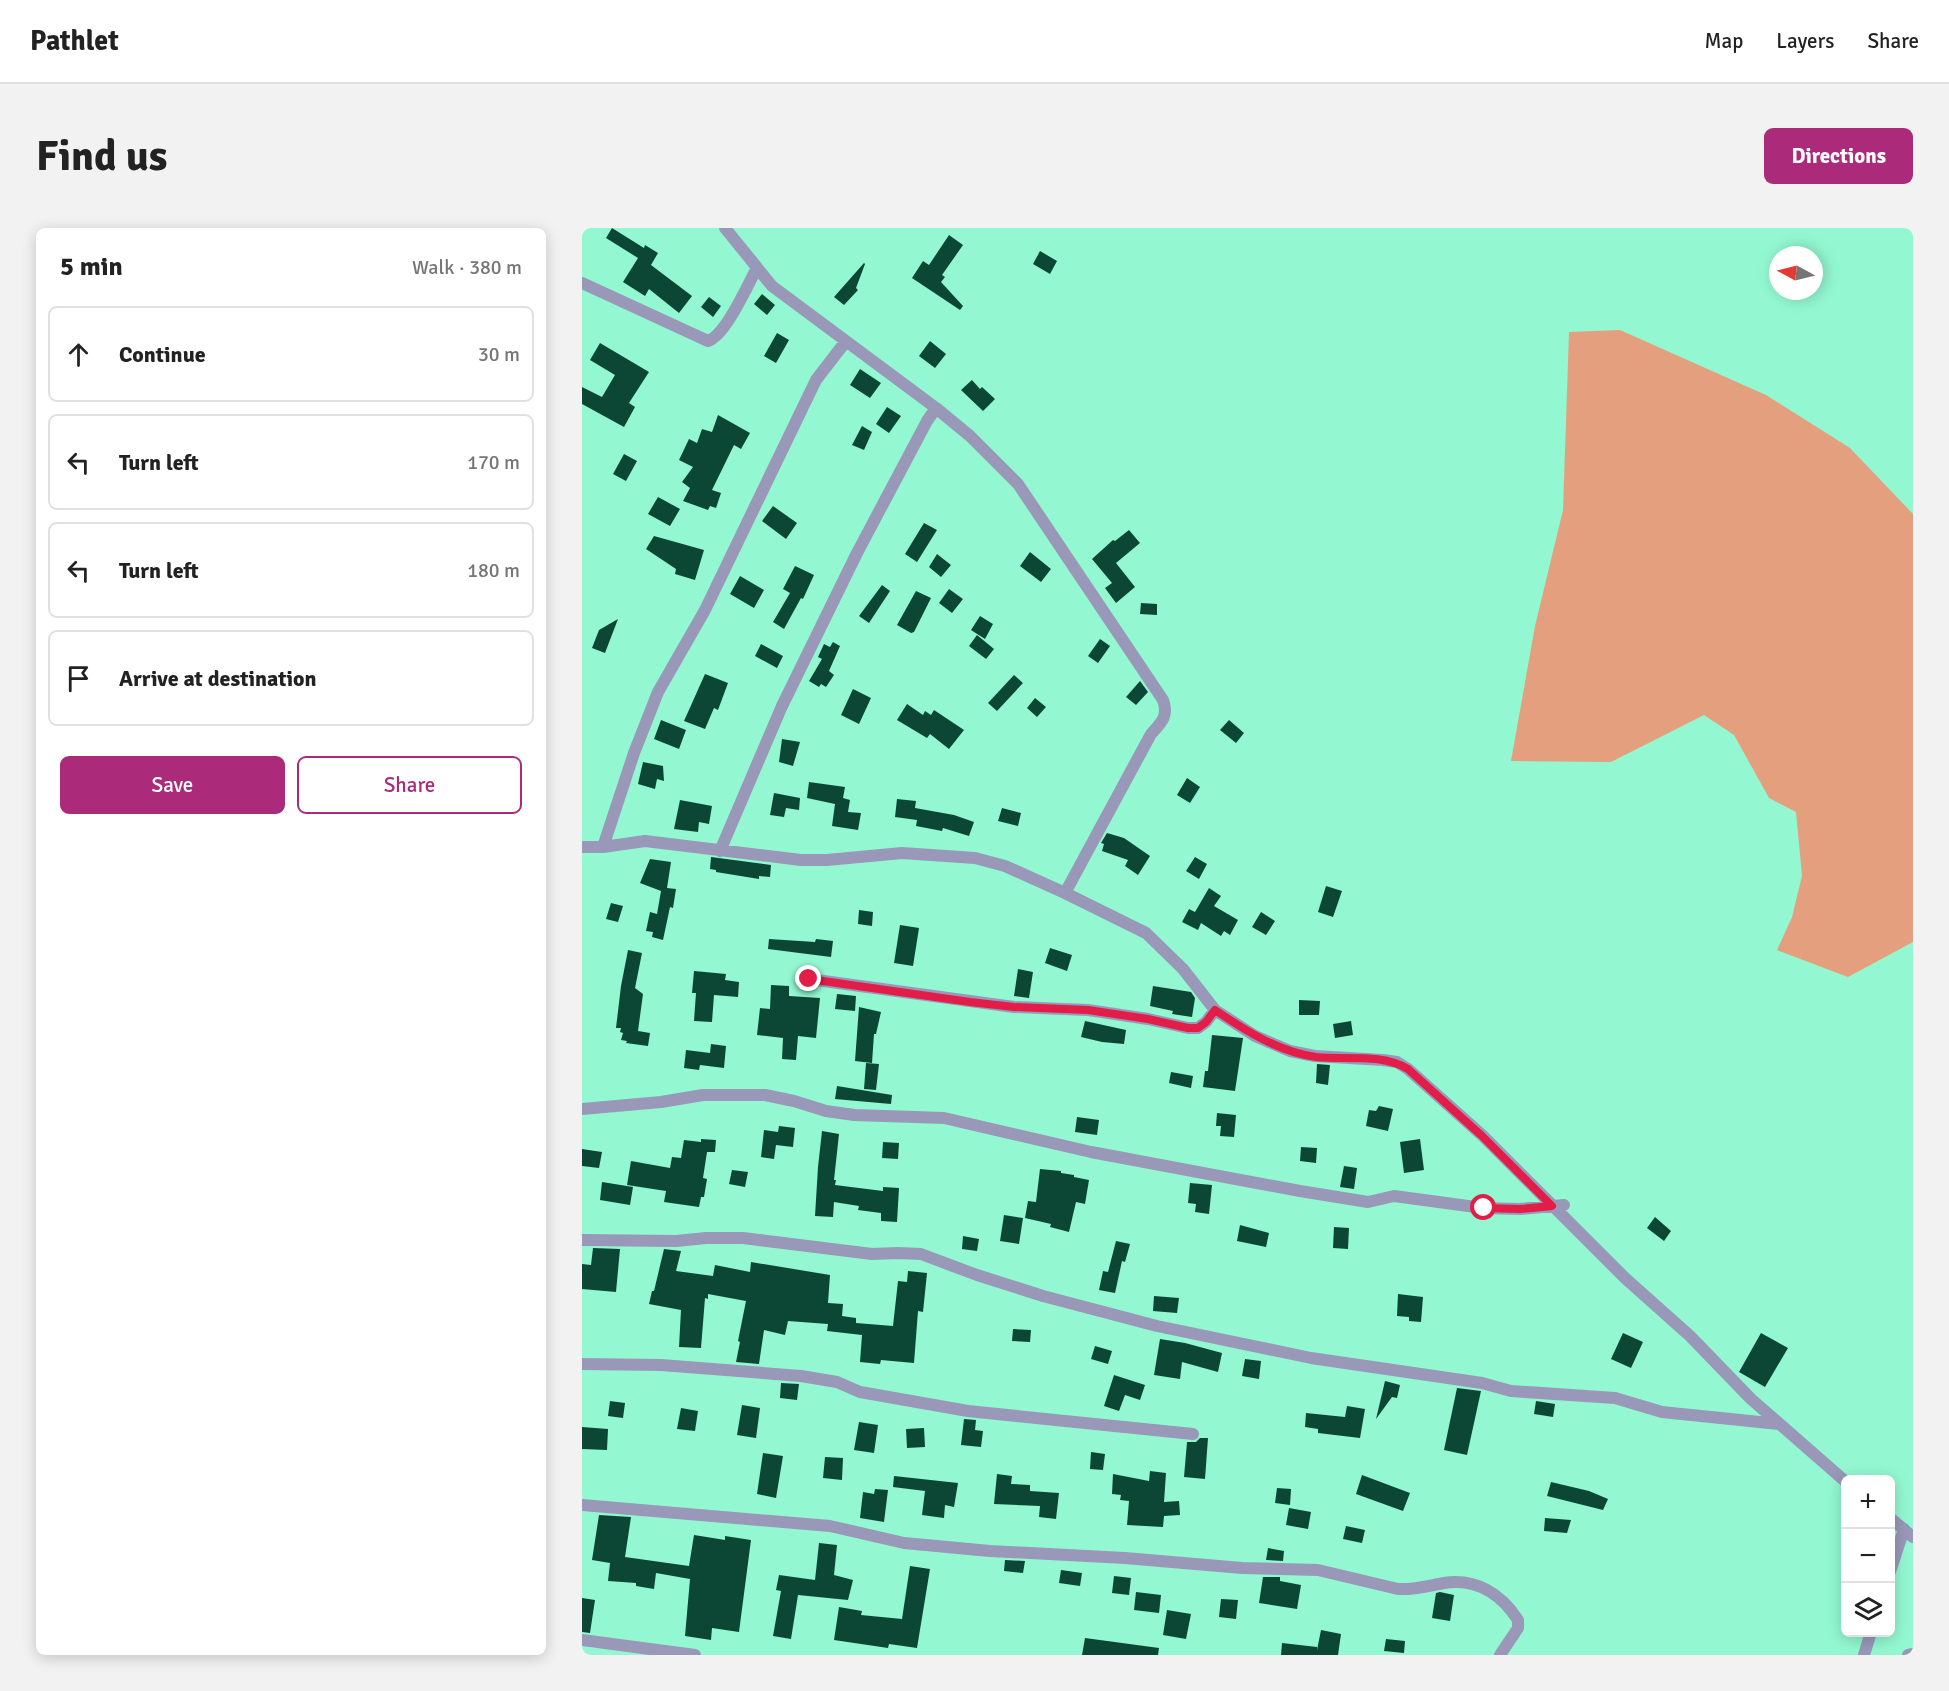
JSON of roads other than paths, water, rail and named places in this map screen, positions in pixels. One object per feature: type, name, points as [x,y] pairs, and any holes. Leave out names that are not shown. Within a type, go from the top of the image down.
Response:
[{"type":"street","points":[[725,228],[772,286],[936,408],[970,436],[1018,483],[1160,694],[1167,709],[1164,717],[1150,734],[1065,893]]},
{"type":"street","points":[[582,283],[708,341],[716,337],[724,327],[757,268]]},
{"type":"street","points":[[603,847],[634,753],[658,692],[705,610],[816,380],[846,341]]},
{"type":"street","points":[[720,851],[782,706],[857,553],[936,408]]},
{"type":"street","points":[[582,847],[603,847],[645,841],[801,860],[902,853],[975,858],[1005,866],[1146,933],[1183,969],[1215,1010],[1255,1036],[1290,1051],[1315,1056],[1397,1062],[1408,1069],[1558,1205],[1625,1278],[1690,1336],[1751,1399],[1841,1478]]},
{"type":"street","points":[[809,979],[1014,1007],[1088,1010],[1188,1028],[1198,1028],[1215,1010]]},
{"type":"street","points":[[582,1109],[662,1102],[703,1095],[765,1095],[826,1111],[854,1115],[944,1118],[1091,1152],[1368,1202],[1394,1196],[1484,1208],[1520,1209],[1558,1205]]},
{"type":"street","points":[[582,1240],[676,1241],[743,1238],[872,1254],[921,1254],[1043,1296],[1157,1326],[1311,1358],[1482,1383],[1511,1390],[1615,1398],[1662,1412],[1779,1424]]},
{"type":"street","points":[[582,1364],[661,1365],[801,1376],[837,1382],[860,1392],[968,1411],[1193,1434]]},
{"type":"street","points":[[582,1505],[830,1526],[894,1541],[990,1551],[1125,1558],[1242,1568],[1318,1570],[1398,1589],[1411,1590],[1458,1581],[1486,1588],[1497,1596],[1518,1620],[1518,1628],[1500,1655]]},
{"type":"street","points":[[1895,1522],[1909,1533],[1895,1562]]},
{"type":"street","points":[[1864,1655],[1869,1637]]},
{"type":"street","points":[[582,1640],[695,1655]]},
{"type":"street","points":[[1908,1655],[1913,1654]]}]
